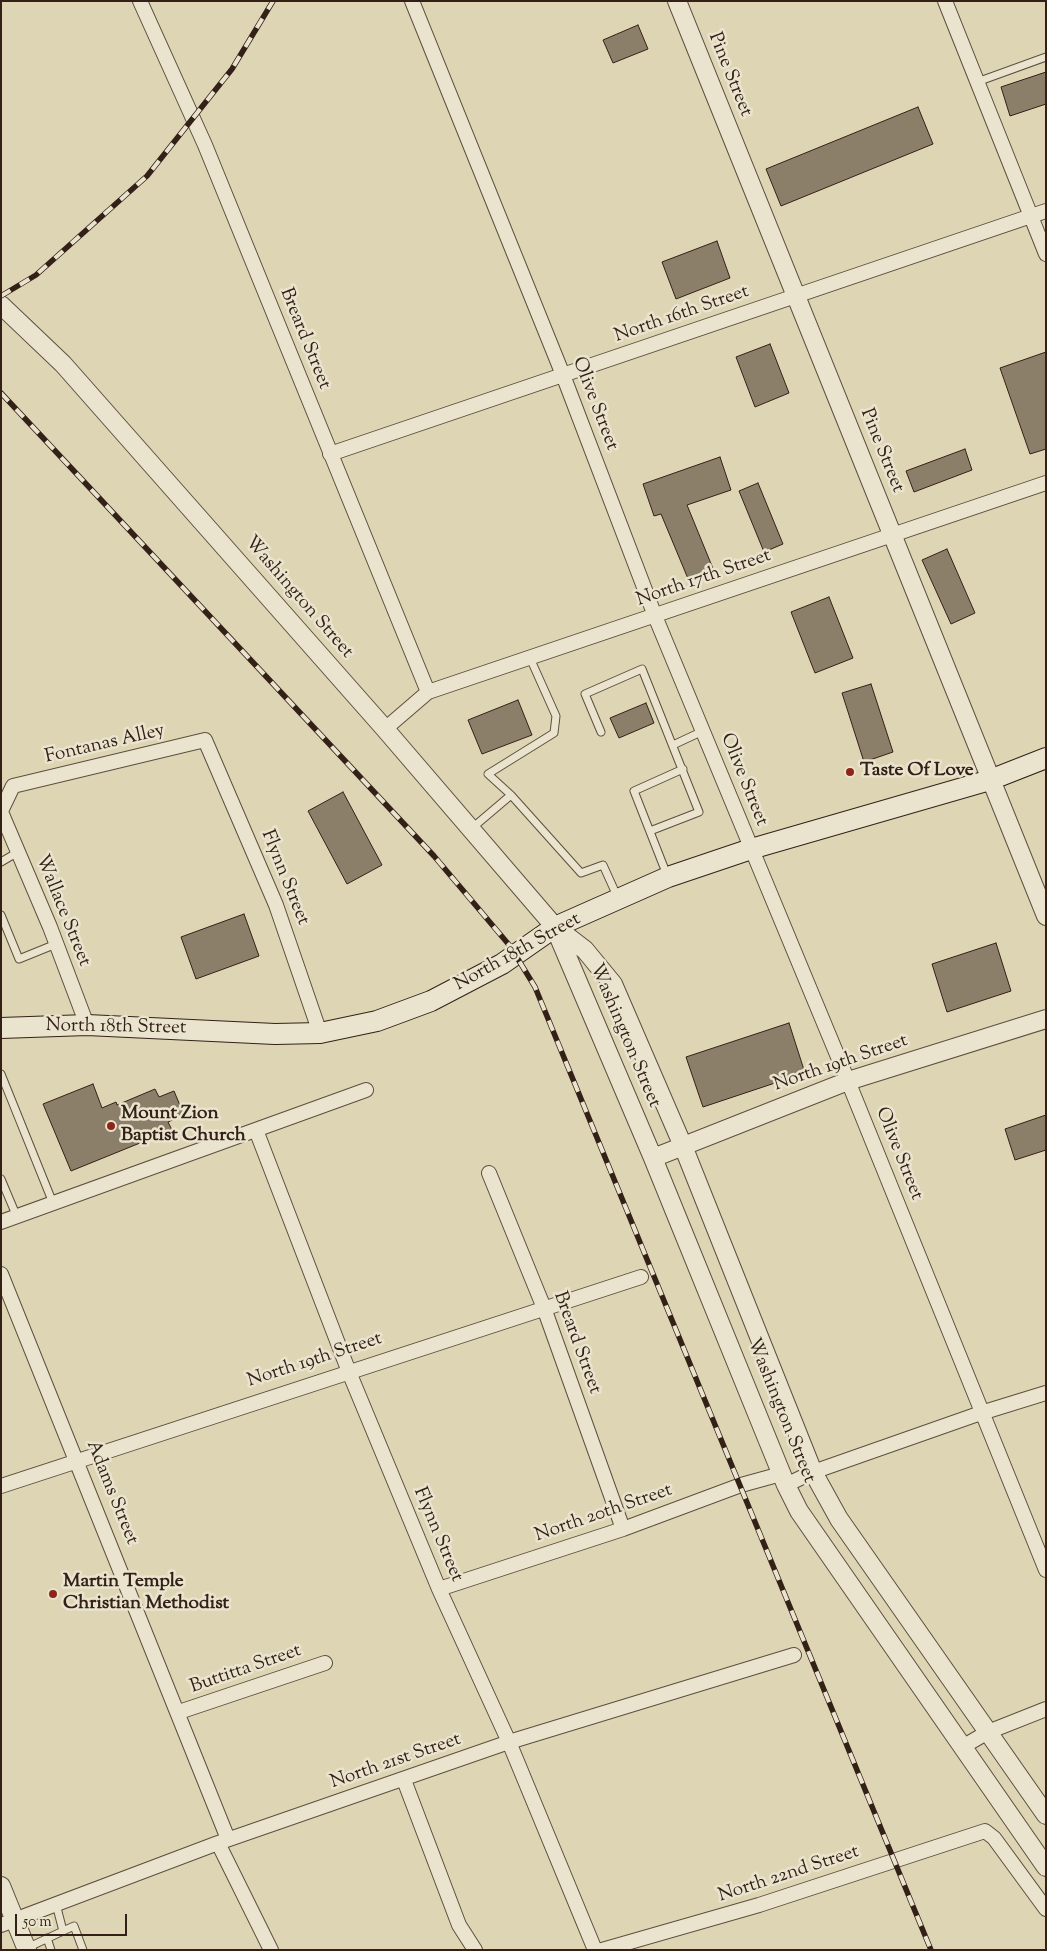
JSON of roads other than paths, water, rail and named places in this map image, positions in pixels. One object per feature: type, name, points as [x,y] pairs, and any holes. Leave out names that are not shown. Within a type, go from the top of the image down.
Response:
[{"type":"main road","name":"North 18th Street","points":[[1,1028],[87,1025],[275,1034],[320,1033],[376,1021],[431,1001],[502,964],[555,927],[668,877],[751,849],[990,780],[1046,758]]},
{"type":"street","name":"Breard Street","points":[[140,1],[206,145],[428,692]]},
{"type":"street","name":"Olive Street","points":[[412,1],[563,375],[655,616],[848,1080],[1046,1570]]},
{"type":"street","name":"Pine Street","points":[[677,1],[1046,916]]},
{"type":"street","points":[[945,1],[1046,254]]},
{"type":"street","name":"North 16th Street","points":[[330,454],[1046,211]]},
{"type":"street","name":"Washington Street","points":[[1,306],[64,364],[385,729],[555,927],[585,950],[613,984],[683,1146],[813,1472],[840,1518],[1046,1815]]},
{"type":"street","name":"North 17th Street","points":[[385,729],[428,692],[1046,483]]},
{"type":"street","name":"Fontanas Alley","points":[[13,786],[205,740]]},
{"type":"street","name":"Flynn Street","points":[[205,740],[276,905],[320,1033]]},
{"type":"street","name":"Wallace Street","points":[[13,786],[1,811],[87,1025]]},
{"type":"street","name":"Washington Street","points":[[555,927],[653,1158],[784,1479],[814,1536],[964,1746],[1046,1866]]},
{"type":"street","name":"North 19th Street","points":[[653,1158],[848,1080],[1046,1018]]},
{"type":"street","points":[[1,1222],[366,1090]]},
{"type":"street","name":"Flynn Street","points":[[256,1130],[349,1372],[439,1589],[509,1742],[595,1950]]},
{"type":"street","name":"Breard Street","points":[[489,1173],[544,1308],[623,1528]]},
{"type":"street","name":"Adams Street","points":[[1,1274],[179,1712],[223,1841],[271,1950]]},
{"type":"street","name":"North 19th Street","points":[[1,1486],[641,1277]]},
{"type":"street","name":"North 20th Street","points":[[439,1589],[623,1528],[742,1485],[784,1479],[813,1472],[981,1412],[1046,1393]]},
{"type":"street","name":"North 21st Street","points":[[8,1922],[223,1841],[404,1780],[509,1742],[794,1655]]},
{"type":"street","name":"Buttitta Street","points":[[179,1712],[325,1663]]},
{"type":"street","points":[[964,1746],[988,1732],[1046,1709]]},
{"type":"street","points":[[404,1780],[459,1924],[475,1950]]},
{"type":"street","name":"North 22nd Street","points":[[602,1950],[759,1905],[985,1831],[994,1838],[1046,1909]]},
{"type":"street","points":[[1,1886],[8,1922],[27,1949]]},
{"type":"lane","points":[[977,82],[1046,57]]},
{"type":"lane","points":[[530,658],[556,716],[554,733],[488,774],[511,795],[581,874],[603,865],[619,899]]},
{"type":"lane","points":[[601,732],[585,694],[642,669],[699,812],[650,831]]},
{"type":"lane","points":[[673,745],[703,731]]},
{"type":"lane","points":[[668,877],[634,791],[682,769]]},
{"type":"lane","points":[[471,829],[511,795]]},
{"type":"lane","points":[[1,862],[18,852]]},
{"type":"lane","points":[[1,915],[19,959],[56,944]]},
{"type":"lane","points":[[1,1074],[53,1203]]},
{"type":"lane","points":[[1,1179],[17,1217]]},
{"type":"lane","points":[[56,1904],[63,1931]]},
{"type":"lane","points":[[27,1949],[74,1926],[83,1950]]},
{"type":"lane","points":[[47,1938],[51,1950]]},
{"type":"railway","points":[[1,296],[36,275],[147,176],[232,69],[273,1]]},
{"type":"railway","points":[[1,393],[434,856],[510,946],[535,987],[931,1950]]},
{"type":"place","name":"Taste Of Love","points":[[850,772]]},
{"type":"place","name":"Mount Zion Baptist Church","points":[[111,1126]]},
{"type":"place","name":"Martin Temple Christian Methodist","points":[[53,1594]]}]
